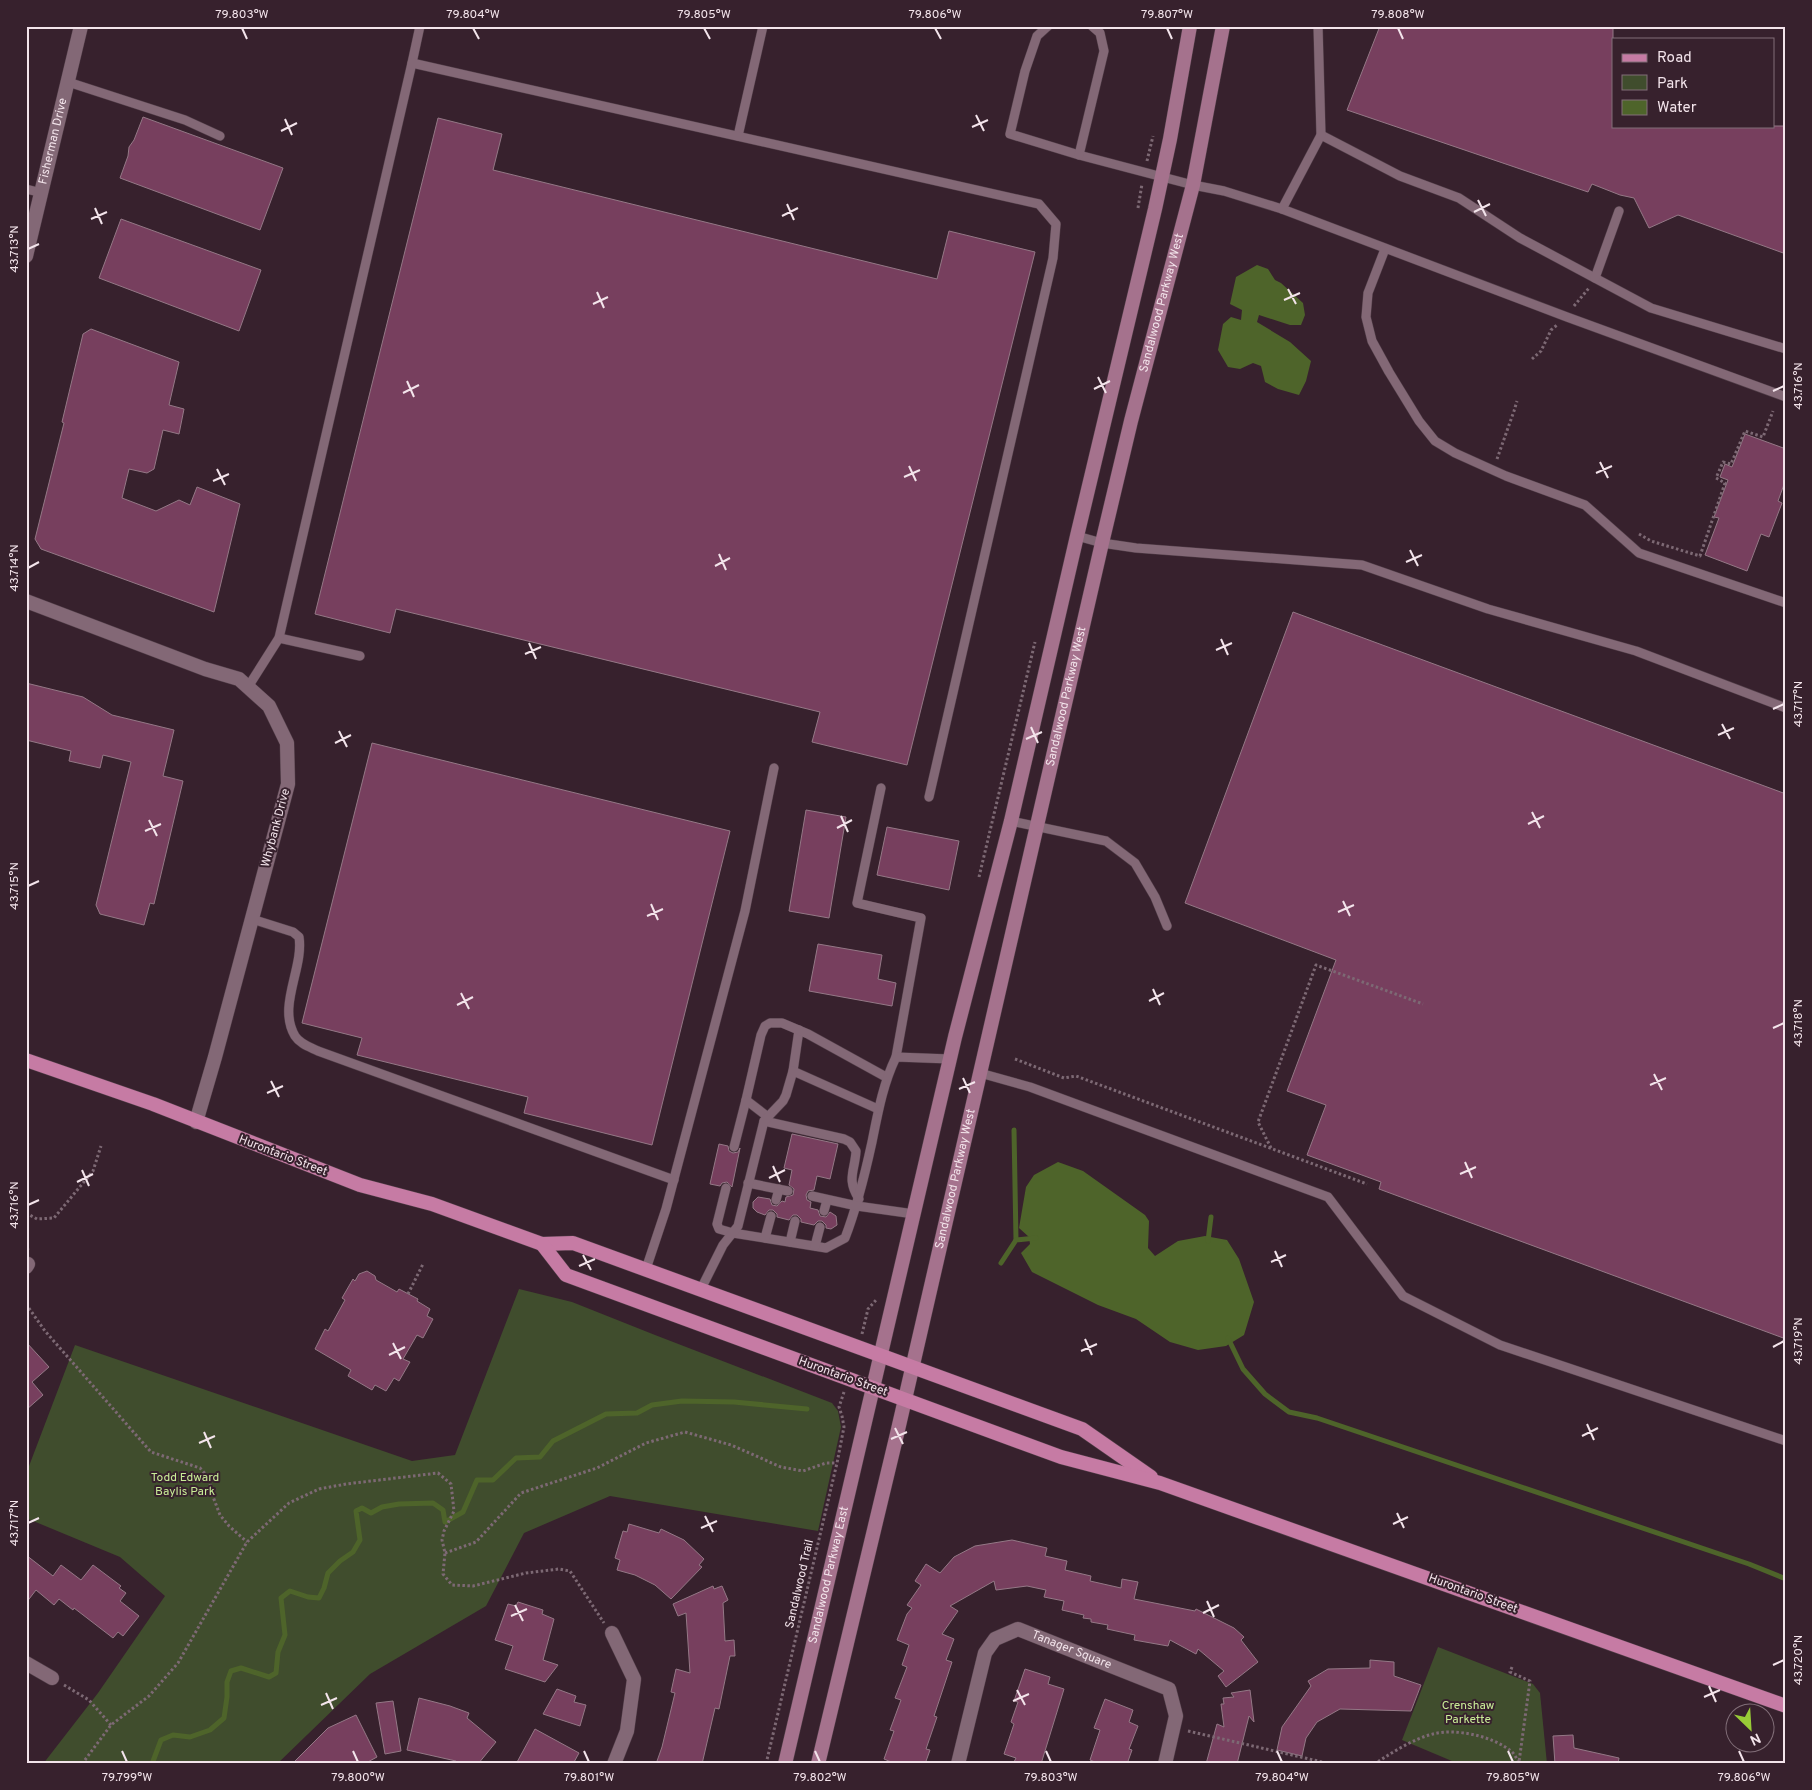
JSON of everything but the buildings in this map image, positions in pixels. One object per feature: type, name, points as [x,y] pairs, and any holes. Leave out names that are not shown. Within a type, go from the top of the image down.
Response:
[{"type":"main road","name":"Sandalwood Parkway West","points":[[880,1355],[950,1058],[1011,821],[1162,176],[1190,26]]},
{"type":"main road","name":"Sandalwood Parkway West","points":[[905,1399],[1102,543],[1131,422],[1193,184],[1223,26]]},
{"type":"main road","name":"Hurontario Street","points":[[26,1060],[103,1086],[360,1185],[432,1204],[542,1244],[573,1242],[1082,1429],[1160,1483]]},
{"type":"main road","name":"Hurontario Street","points":[[542,1244],[566,1275],[1062,1457],[1160,1483],[1786,1706]]},
{"type":"main road","name":"Sandalwood Parkway East","points":[[785,1764],[880,1355]]},
{"type":"main road","points":[[818,1764],[905,1399]]},
{"type":"street","name":"Fisherman Drive","points":[[26,256],[81,26]]},
{"type":"street","name":"Whybank Drive","points":[[26,601],[205,669],[239,679],[269,706],[287,743],[288,784],[196,1122]]},
{"type":"street","name":"Tanager Square","points":[[958,1764],[984,1653],[995,1639],[1018,1629],[1169,1689],[1176,1716],[1165,1764]]},
{"type":"street","points":[[612,1633],[634,1679],[627,1732],[614,1764]]},
{"type":"street","points":[[26,1664],[52,1678]]},
{"type":"lane","points":[[248,687],[279,638],[420,26]]},
{"type":"lane","points":[[738,136],[764,26]]},
{"type":"lane","points":[[1048,26],[1037,36],[1025,71],[1010,134],[1079,155],[1224,191],[1282,209],[1786,397]]},
{"type":"lane","points":[[1079,155],[1104,51],[1101,29],[1092,26]]},
{"type":"lane","points":[[1282,209],[1321,136],[1318,26]]},
{"type":"lane","points":[[412,63],[1039,204],[1056,224],[1050,268],[930,797]]},
{"type":"lane","points":[[68,82],[186,120],[220,136]]},
{"type":"lane","points":[[1321,136],[1400,176],[1459,198],[1520,238],[1651,308],[1786,349]]},
{"type":"lane","points":[[26,189],[42,193]]},
{"type":"lane","points":[[1595,278],[1619,211]]},
{"type":"lane","points":[[1385,249],[1368,293],[1366,317],[1372,341],[1419,421],[1435,441],[1455,453],[1506,476],[1585,506],[1639,553],[1786,603]]},
{"type":"lane","points":[[1077,536],[1102,543],[1136,548],[1362,565],[1488,609],[1636,651],[1786,708]]},
{"type":"lane","points":[[279,638],[360,656]]},
{"type":"lane","points":[[646,1269],[666,1209],[746,911],[774,768]]},
{"type":"lane","points":[[726,1188],[717,1224],[719,1229],[826,1248],[845,1238],[858,1203],[886,1078],[896,1057],[921,918],[857,903],[881,788]]},
{"type":"lane","points":[[1011,821],[1106,841],[1135,862],[1167,926]]},
{"type":"lane","points":[[252,919],[294,932],[299,937],[300,946],[290,1002],[290,1020],[296,1036],[303,1043],[318,1051],[674,1180]]},
{"type":"lane","points":[[734,1147],[765,1026],[775,1022],[799,1030],[886,1078]]},
{"type":"lane","points":[[701,1289],[723,1245],[733,1233],[740,1219],[766,1119],[786,1095],[799,1030]]},
{"type":"lane","points":[[896,1057],[950,1058]]},
{"type":"lane","points":[[792,1072],[878,1109]]},
{"type":"lane","points":[[980,1073],[1030,1087],[1328,1197],[1403,1296],[1500,1346],[1786,1441]]},
{"type":"lane","points":[[746,1100],[766,1119],[850,1142],[856,1151],[851,1184],[858,1203]]},
{"type":"lane","points":[[748,1183],[783,1190],[776,1200]]},
{"type":"lane","points":[[812,1196],[914,1214]]},
{"type":"lane","points":[[824,1211],[827,1200]]},
{"type":"lane","points":[[765,1238],[771,1216]]},
{"type":"lane","points":[[790,1242],[795,1221]]},
{"type":"lane","points":[[815,1246],[820,1227]]},
{"type":"path","points":[[1505,462],[1496,458],[1517,401]]},
{"type":"path","points":[[1634,532],[1651,541],[1700,556],[1724,483],[1716,478],[1724,462],[1731,464],[1745,432],[1763,437],[1773,411]]},
{"type":"path","points":[[986,844],[1003,774]]},
{"type":"path","points":[[1271,1149],[1258,1122],[1316,965],[1423,1004]]},
{"type":"path","points":[[1014,1059],[1064,1078],[1076,1076],[1367,1184]]},
{"type":"path","points":[[26,1213],[37,1219],[54,1218],[93,1171],[101,1146]]},
{"type":"path","points":[[408,1294],[422,1264]]},
{"type":"path","points":[[26,1304],[45,1331],[151,1452],[200,1468],[209,1478],[212,1494],[220,1515],[247,1542]]},
{"type":"path","name":"Sandalwood Trail","points":[[766,1764],[837,1463],[844,1427],[839,1407]]},
{"type":"path","points":[[445,1552],[476,1542],[521,1493],[597,1468],[646,1443],[685,1432],[731,1445],[781,1467],[803,1471],[826,1463],[837,1463]]},
{"type":"path","points":[[82,1764],[111,1725],[149,1696],[178,1662],[247,1542],[289,1503],[319,1489],[438,1473],[451,1484],[454,1511],[444,1531],[442,1540],[445,1552],[443,1574],[452,1585],[473,1586],[526,1573],[559,1569],[570,1571],[612,1633]]},
{"type":"path","points":[[1512,1667],[1510,1672],[1530,1681],[1520,1763]]},
{"type":"path","points":[[52,1678],[89,1700],[111,1725]]},
{"type":"path","points":[[1174,1727],[1331,1764]]},
{"type":"path","points":[[1374,1764],[1399,1748],[1433,1734],[1466,1732],[1491,1741],[1512,1752],[1520,1763]]},
{"type":"green space","name":"Todd Edward Baylis Park","points":[[519,1289],[572,1302],[832,1403],[838,1411],[841,1427],[818,1531],[610,1496],[524,1533],[486,1606],[370,1674],[277,1764],[43,1764],[98,1693],[165,1596],[120,1557],[26,1518],[26,1474],[75,1345],[412,1461],[455,1455]]},
{"type":"green space","name":"Crenshaw Parkette","points":[[1438,1647],[1533,1684],[1540,1693],[1547,1764],[1459,1764],[1402,1740]]},
{"type":"water","points":[[1257,265],[1268,269],[1275,280],[1303,303],[1305,315],[1301,325],[1290,325],[1259,315],[1257,322],[1290,342],[1311,361],[1306,381],[1299,395],[1278,389],[1265,382],[1261,366],[1253,363],[1240,369],[1228,367],[1218,350],[1223,324],[1231,317],[1241,320],[1242,310],[1230,304],[1236,277]]},
{"type":"water","points":[[1058,1162],[1083,1171],[1145,1215],[1149,1221],[1148,1248],[1155,1256],[1178,1241],[1205,1236],[1227,1240],[1239,1259],[1254,1302],[1244,1335],[1226,1346],[1198,1350],[1170,1342],[1136,1319],[1098,1305],[1032,1272],[1021,1253],[1030,1244],[1029,1237],[1019,1228],[1026,1187],[1034,1175]]},
{"type":"waterway","points":[[1014,1130],[1016,1240]]},
{"type":"waterway","points":[[1208,1241],[1211,1217]]},
{"type":"waterway","points":[[1001,1263],[1016,1240],[1036,1238]]},
{"type":"waterway","points":[[1228,1338],[1243,1369],[1265,1394],[1289,1412],[1317,1418],[1749,1564],[1786,1579]]},
{"type":"waterway","points":[[152,1764],[161,1740],[173,1735],[190,1737],[210,1730],[224,1718],[227,1682],[231,1671],[241,1668],[269,1677],[276,1673],[278,1652],[285,1635],[281,1598],[290,1591],[308,1597],[319,1598],[328,1573],[353,1552],[360,1540],[356,1511],[362,1508],[371,1513],[382,1507],[399,1504],[433,1503],[443,1510],[445,1522],[463,1512],[477,1480],[493,1480],[516,1458],[540,1457],[553,1441],[606,1414],[637,1413],[652,1405],[682,1401],[734,1402],[807,1409]]}]
